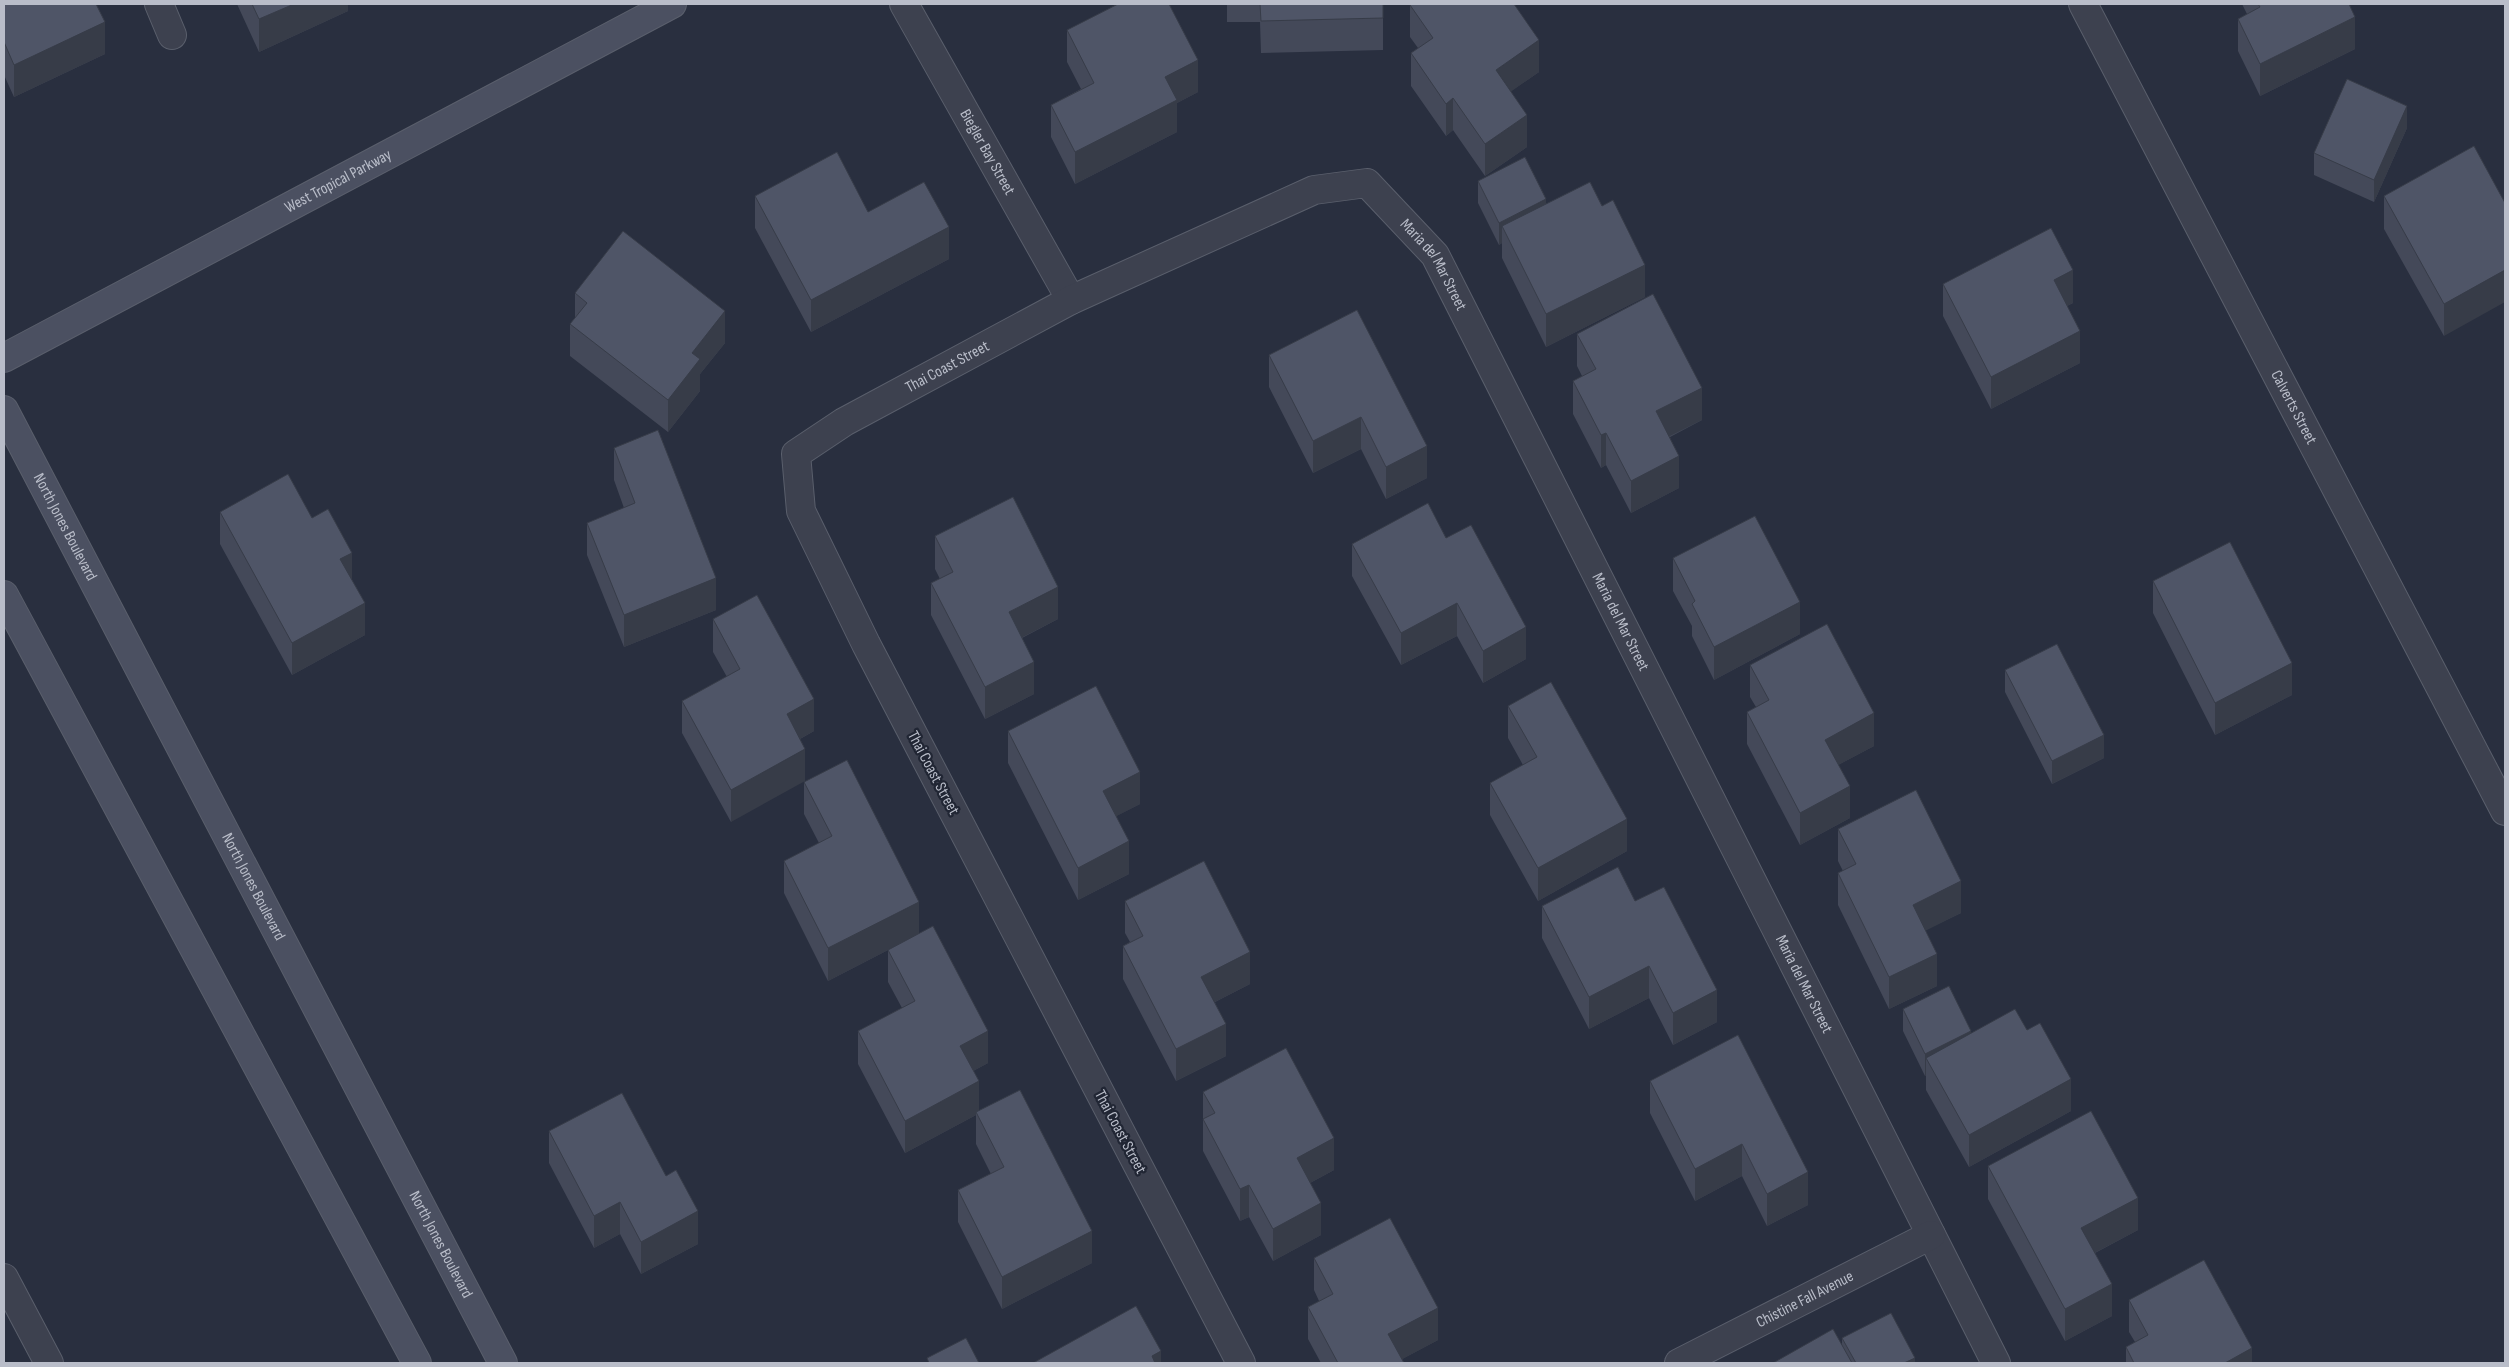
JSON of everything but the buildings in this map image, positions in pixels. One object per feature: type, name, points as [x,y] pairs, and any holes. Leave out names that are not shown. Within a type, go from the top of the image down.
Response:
[{"type":"main road","name":"West Tropical Parkway","points":[[4,358],[672,4]]},
{"type":"main road","name":"North Jones Boulevard","points":[[4,410],[503,1363]]},
{"type":"main road","points":[[4,595],[417,1363]]},
{"type":"street","points":[[159,4],[172,35]]},
{"type":"street","name":"Biegler Bay Street","points":[[904,4],[1071,300]]},
{"type":"street","name":"Calverts Street","points":[[2083,4],[2505,811]]},
{"type":"street","name":"Maria del Mar Street","points":[[1071,300],[1314,190],[1367,183],[1435,254],[1996,1363]]},
{"type":"street","name":"Thai Coast Street","points":[[1071,300],[844,422],[796,454],[801,511],[866,644],[1241,1363]]},
{"type":"street","name":"Chistine Fall Avenue","points":[[1679,1363],[1931,1235]]},
{"type":"street","points":[[4,1278],[48,1363]]}]
